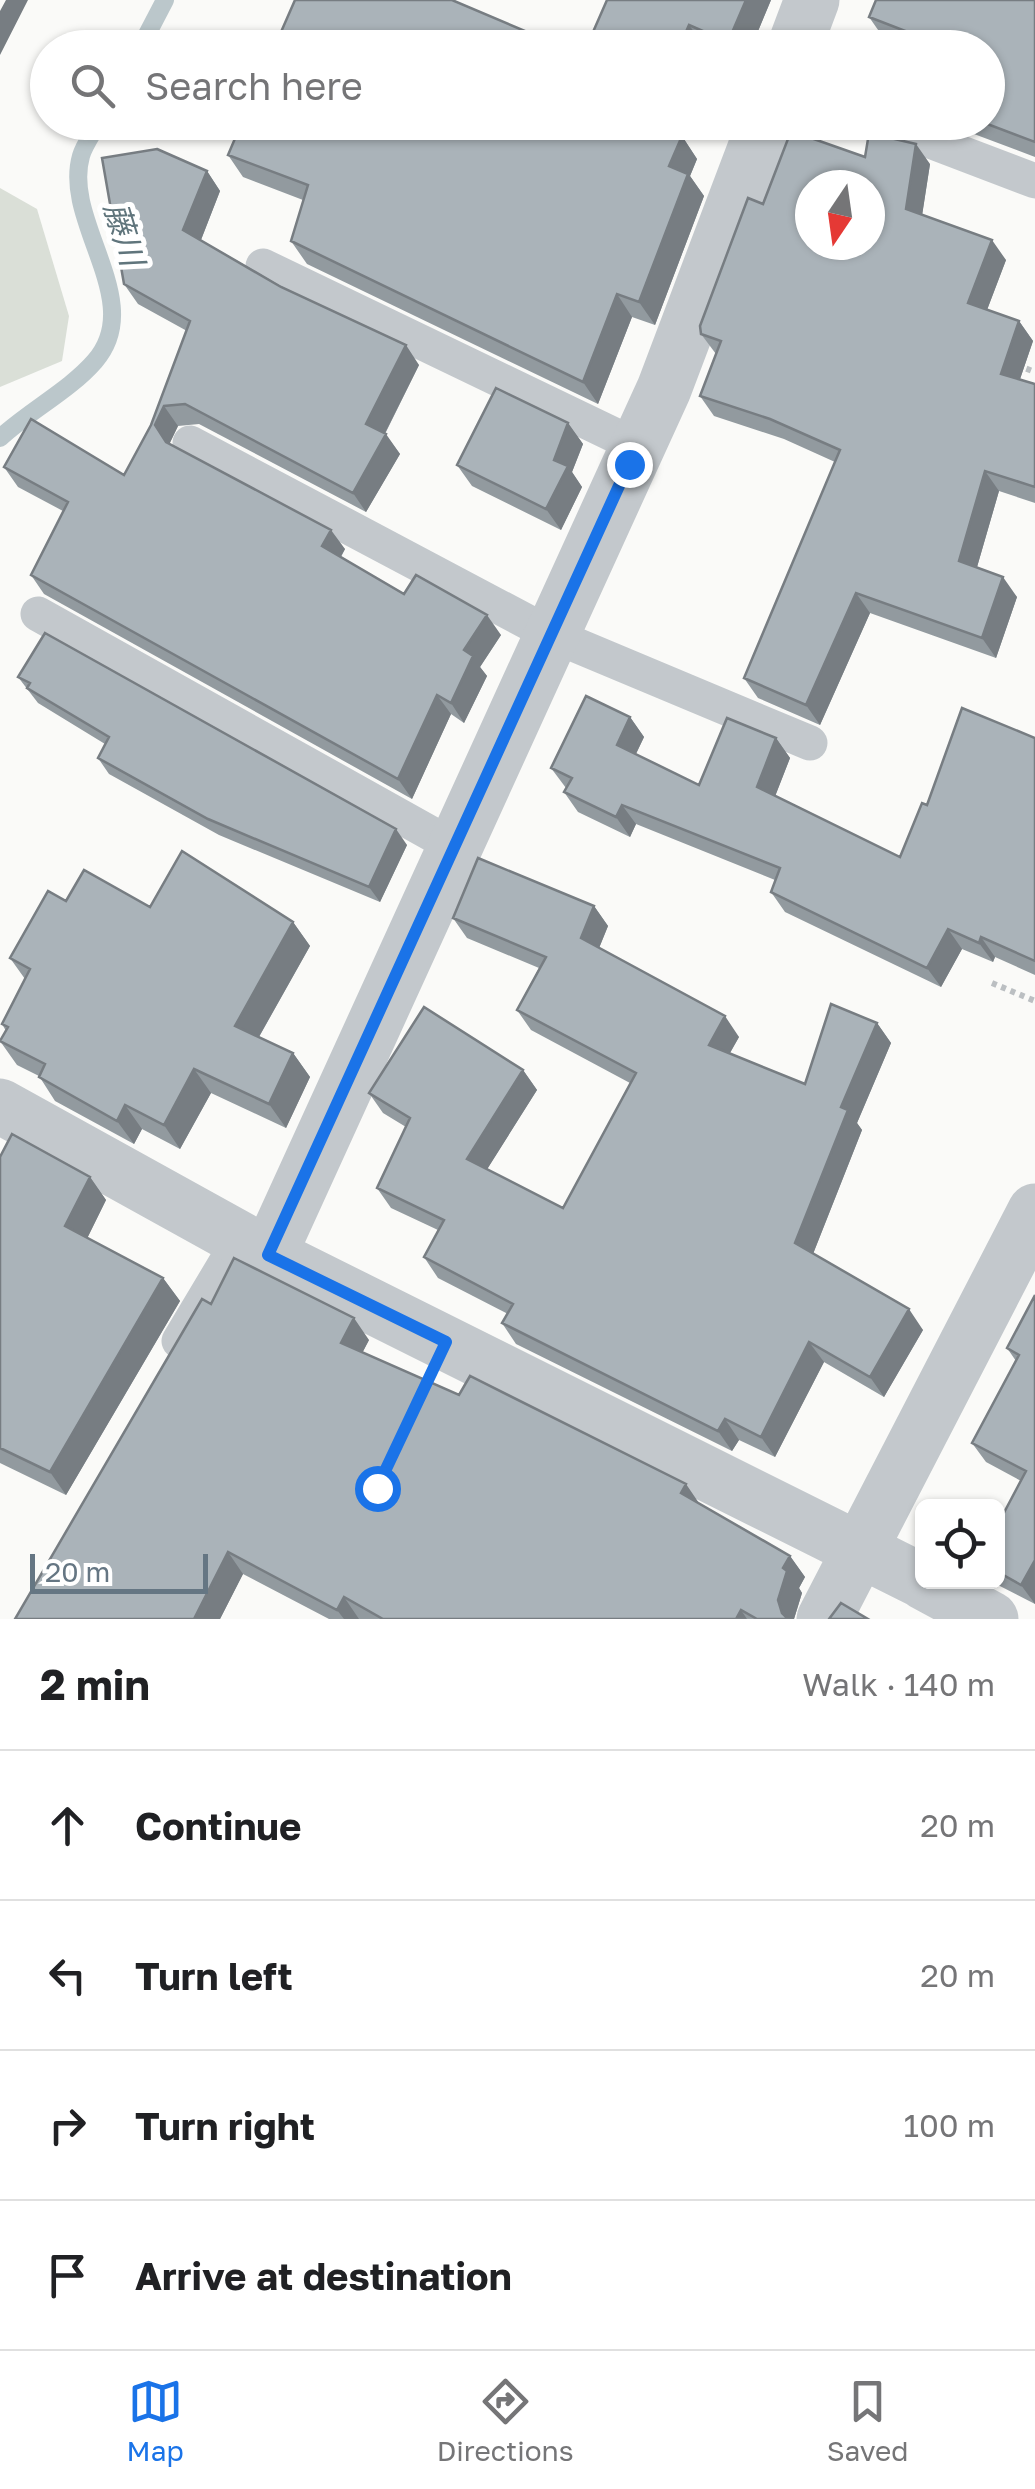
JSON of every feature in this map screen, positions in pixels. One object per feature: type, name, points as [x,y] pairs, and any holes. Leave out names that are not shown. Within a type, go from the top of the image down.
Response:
[{"type":"street","points":[[801,30],[812,0]]},
{"type":"street","points":[[254,1247],[454,847],[552,635],[638,446],[758,140]]},
{"type":"street","points":[[0,1106],[254,1247],[915,1577]]},
{"type":"street","points":[[824,1619],[1035,1211]]},
{"type":"street","points":[[937,1589],[991,1619]]},
{"type":"lane","points":[[927,140],[1035,181]]},
{"type":"lane","points":[[262,266],[638,446]]},
{"type":"lane","points":[[190,443],[552,635],[810,743]]},
{"type":"lane","points":[[38,614],[454,847]]},
{"type":"lane","points":[[160,1374],[254,1247]]},
{"type":"path","points":[[1000,358],[1035,372]]},
{"type":"path","points":[[992,982],[1035,1001]]},
{"type":"shaded area","points":[[0,188],[37,209],[69,316],[62,361],[0,387]]},
{"type":"building","points":[[295,0],[452,0],[523,30],[282,30]]},
{"type":"building","points":[[607,0],[746,0],[733,30],[700,30],[689,25],[687,30],[594,30]]},
{"type":"building","points":[[876,0],[1035,0],[1035,142],[1005,131],[1005,30],[903,30],[869,17]]},
{"type":"building","points":[[234,140],[680,140],[669,166],[688,174],[639,302],[617,294],[583,382],[291,241],[308,185],[228,155]]},
{"type":"building","points":[[788,140],[817,140],[865,157],[868,140],[916,144],[906,209],[992,240],[968,303],[1019,321],[1001,374],[1035,384],[1035,487],[985,471],[959,561],[1003,577],[982,638],[856,593],[806,705],[744,678],[840,450],[770,419],[700,396],[721,341],[701,334],[700,326],[748,198],[763,204]]},
{"type":"building","points":[[157,149],[207,171],[183,230],[281,287],[406,345],[366,424],[386,434],[353,493],[185,404],[164,406],[155,425],[166,442],[331,530],[322,546],[404,594],[416,575],[487,615],[464,650],[473,656],[451,703],[437,695],[398,779],[31,575],[68,502],[4,467],[31,419],[124,475],[151,425],[190,321],[124,284],[102,158]]},
{"type":"building","points":[[496,388],[568,423],[554,460],[568,466],[546,509],[457,465]]},
{"type":"building","points":[[45,633],[396,829],[369,887],[208,819],[98,758],[109,737],[27,688],[30,683],[18,677]]},
{"type":"building","points":[[586,696],[630,717],[617,745],[699,785],[727,718],[776,738],[757,787],[900,857],[922,803],[927,805],[962,708],[1035,738],[1035,961],[981,937],[979,943],[948,929],[927,968],[771,892],[780,868],[622,805],[616,817],[564,792],[572,778],[551,768]]},
{"type":"building","points":[[182,851],[293,922],[235,1026],[293,1053],[269,1104],[194,1069],[164,1125],[125,1105],[117,1121],[39,1077],[45,1064],[0,1041],[8,1027],[2,1024],[30,969],[10,958],[48,891],[66,901],[84,870],[150,907]]},
{"type":"building","points":[[478,858],[594,906],[581,938],[725,1016],[709,1045],[805,1084],[831,1004],[877,1023],[841,1107],[848,1110],[795,1243],[909,1309],[870,1377],[809,1342],[761,1437],[725,1419],[718,1431],[502,1323],[513,1304],[424,1257],[444,1220],[377,1188],[410,1118],[369,1093],[424,1007],[523,1070],[467,1159],[563,1208],[636,1073],[517,1010],[546,957],[453,918]]},
{"type":"building","points":[[12,1134],[90,1177],[65,1226],[163,1278],[50,1472],[0,1448],[0,1157]]},
{"type":"building","points":[[234,1258],[354,1318],[341,1343],[459,1395],[470,1376],[686,1484],[681,1493],[790,1556],[783,1568],[787,1571],[778,1600],[788,1619],[757,1619],[741,1610],[736,1619],[383,1619],[344,1597],[337,1610],[228,1552],[194,1619],[15,1619],[202,1299],[211,1304]]},
{"type":"building","points":[[1035,1295],[1035,1560],[1021,1585],[1005,1576],[1005,1511],[1026,1471],[972,1443],[1019,1355],[1007,1348]]},
{"type":"building","points":[[841,1603],[868,1619],[829,1619]]},
{"type":"waterway","name":"藤川","points":[[149,30],[165,0]]},
{"type":"waterway","name":"藤川","points":[[0,438],[85,372],[109,338],[112,313],[108,287],[82,207],[78,181],[82,152],[89,140]]},
{"type":"route","points":[[377,1488],[446,1342],[268,1255],[629,464]]}]
